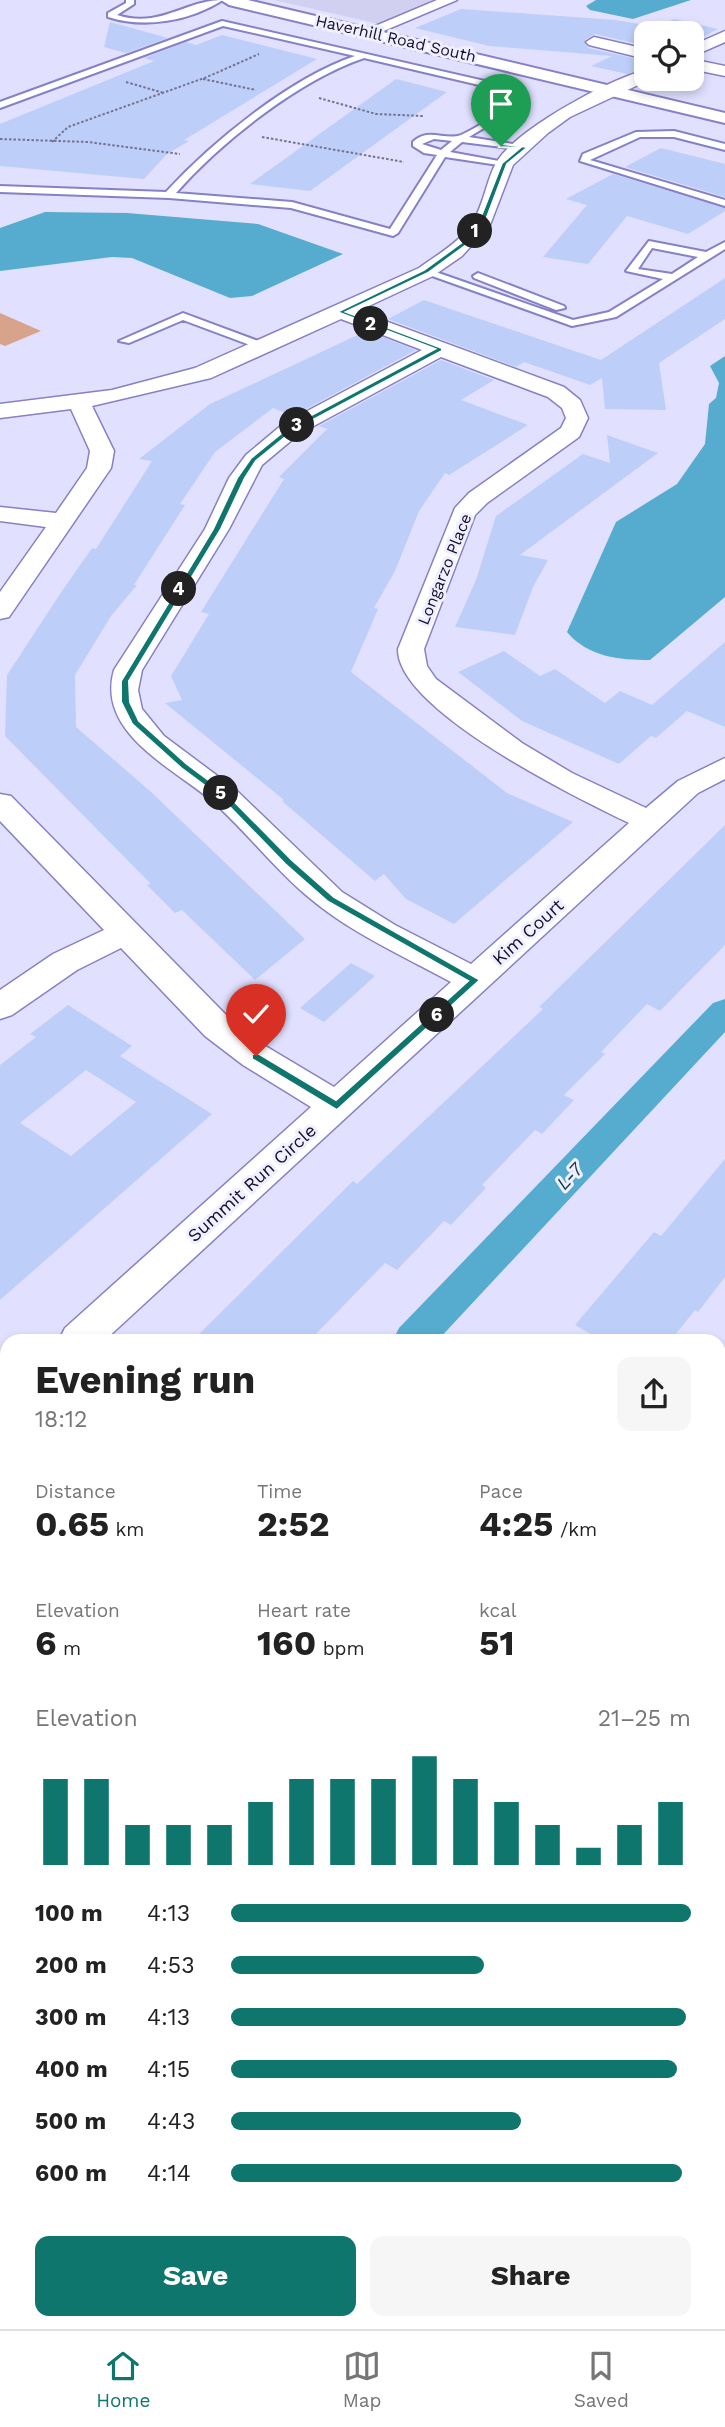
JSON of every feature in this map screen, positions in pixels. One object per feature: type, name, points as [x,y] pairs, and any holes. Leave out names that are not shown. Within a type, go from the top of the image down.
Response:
[{"type":"street","name":"Haverhill Road South","points":[[229,0],[619,90],[725,118]]},
{"type":"street","points":[[369,32],[450,0]]},
{"type":"street","points":[[704,46],[725,36]]},
{"type":"street","points":[[594,42],[634,51]]},
{"type":"street","points":[[704,67],[725,71]]},
{"type":"street","points":[[0,411],[79,403],[202,373],[439,267],[481,225],[505,163],[531,142],[563,133],[618,103],[619,90],[634,82]]},
{"type":"street","name":"Longarzo Place","points":[[340,312],[556,392],[572,405],[577,418],[575,425],[564,438],[478,498],[464,513],[411,649],[414,669],[430,689],[512,749],[562,779],[649,821]]},
{"type":"street","points":[[440,349],[291,429],[254,460],[241,478],[217,529],[128,670],[124,691],[135,722],[176,759],[223,795],[288,862],[331,899],[475,980]]},
{"type":"street","points":[[0,611],[102,460],[99,443],[79,403]]},
{"type":"street","points":[[0,514],[62,522]]},
{"type":"street","name":"Kim Court","points":[[337,1106],[649,821],[688,787],[725,767]]},
{"type":"street","points":[[0,803],[217,1027],[256,1056],[337,1106]]},
{"type":"street","points":[[0,1007],[65,962],[125,933]]},
{"type":"street","name":"Summit Run Circle","points":[[86,1334],[337,1106]]},
{"type":"lane","points":[[130,0],[130,4],[111,15],[127,22],[150,23],[219,0]]},
{"type":"lane","points":[[0,105],[222,23],[512,90],[523,96],[522,104],[460,139],[443,153],[425,175],[393,233],[292,205],[169,195],[0,189]]},
{"type":"lane","points":[[169,195],[201,158],[233,134],[304,84],[339,64],[364,56]]},
{"type":"lane","points":[[725,147],[674,134],[639,134],[586,156],[585,161],[725,202]]},
{"type":"lane","points":[[505,163],[443,153],[416,157],[416,144],[427,137],[531,142]]},
{"type":"lane","points":[[674,277],[631,271],[649,244],[708,256]]},
{"type":"lane","points":[[439,267],[553,319],[572,323],[612,315],[725,245]]},
{"type":"lane","points":[[463,271],[594,320]]},
{"type":"lane","points":[[125,341],[183,316],[265,347]]},
{"type":"path","points":[[52,142],[68,127],[164,93],[266,50]]},
{"type":"path","points":[[202,78],[257,90]]},
{"type":"path","points":[[117,79],[164,93]]},
{"type":"path","points":[[315,98],[339,101],[376,114],[425,117]]},
{"type":"path","points":[[260,136],[416,157]]},
{"type":"path","points":[[0,139],[88,142],[182,154]]},
{"type":"shaded area","points":[[274,0],[455,0],[388,26]]},
{"type":"shaded area","points":[[0,313],[41,331],[5,346],[0,344]]},
{"type":"water","points":[[596,0],[691,0],[633,19],[590,10],[586,6]]},
{"type":"water","points":[[45,212],[127,213],[258,224],[343,254],[252,296],[230,298],[132,258],[112,257],[0,271],[0,228]]},
{"type":"water","points":[[725,356],[725,597],[650,660],[616,658],[594,652],[567,632],[616,522],[677,484],[705,444],[709,404],[716,398],[719,383],[710,366]]},
{"type":"building","points":[[461,9],[634,23],[634,43],[595,34],[585,40],[588,48],[634,58],[634,72],[627,74],[591,66],[612,56],[489,46],[415,28]]},
{"type":"building","points":[[110,22],[168,38],[126,53],[104,47]]},
{"type":"building","points":[[704,26],[718,29],[704,36]]},
{"type":"building","points":[[222,35],[317,59],[184,140],[189,141],[167,154],[144,179],[0,166],[0,124],[154,61],[144,58],[186,42],[196,45]]},
{"type":"building","points":[[396,79],[447,92],[310,191],[250,184]]},
{"type":"building","points":[[661,148],[725,164],[725,197],[625,167]]},
{"type":"building","points":[[613,174],[725,208],[725,211],[688,234],[627,216],[588,264],[543,257],[587,205],[566,199]]},
{"type":"building","points":[[725,278],[725,319],[659,363],[666,410],[605,409],[602,378],[590,385],[524,362],[516,367],[388,319],[424,300],[601,360]]},
{"type":"building","points":[[366,331],[416,350],[293,416],[273,408],[215,452],[180,504],[185,505],[134,585],[137,585],[111,616],[75,675],[76,727],[150,791],[305,939],[255,980],[182,910],[175,913],[147,885],[151,884],[5,736],[7,675],[92,548],[96,549],[152,461],[139,459],[210,404]]},
{"type":"building","points":[[441,360],[494,380],[461,400],[528,425],[449,475],[445,473],[419,511],[395,571],[374,608],[378,609],[351,672],[507,793],[573,822],[454,924],[406,899],[384,874],[375,881],[282,801],[284,800],[165,703],[182,700],[171,676],[209,614],[201,612],[284,479],[279,477],[327,429],[319,426]]},
{"type":"building","points":[[607,435],[658,453],[520,555],[548,560],[533,587],[515,635],[455,627],[476,580],[496,516],[583,454],[610,463]]},
{"type":"building","points":[[725,642],[725,727],[687,711],[656,738],[651,736],[619,764],[522,721],[458,672],[504,651],[540,676],[555,669],[605,703],[620,691],[652,705]]},
{"type":"building","points":[[725,825],[725,945],[660,1011],[647,1004],[601,1052],[605,1054],[564,1095],[574,1100],[542,1134],[535,1130],[482,1185],[486,1188],[451,1225],[444,1221],[397,1270],[385,1263],[316,1334],[199,1334],[353,1181],[357,1184],[543,1009],[539,1007]]},
{"type":"building","points":[[351,963],[375,976],[324,1022],[300,1008]]},
{"type":"building","points":[[68,1005],[132,1046],[120,1056],[212,1114],[0,1300],[0,1065],[36,1037],[30,1034]],"holes":[[[86,1070],[136,1102],[71,1156],[20,1123]]]},
{"type":"building","points":[[725,1159],[725,1277],[698,1312],[695,1310],[676,1334],[591,1334],[575,1325],[654,1232],[661,1236]]},
{"type":"waterway","name":"L-7","points":[[419,1334],[725,1011]]},
{"type":"route","points":[[256,1056],[337,1106],[475,980],[365,921],[331,899],[288,862],[223,795],[184,766],[135,722],[125,702],[125,681],[128,670],[217,529],[241,478],[254,460],[291,429],[440,349],[340,312],[426,272],[467,241],[481,225],[505,163],[526,147],[501,146]]}]
